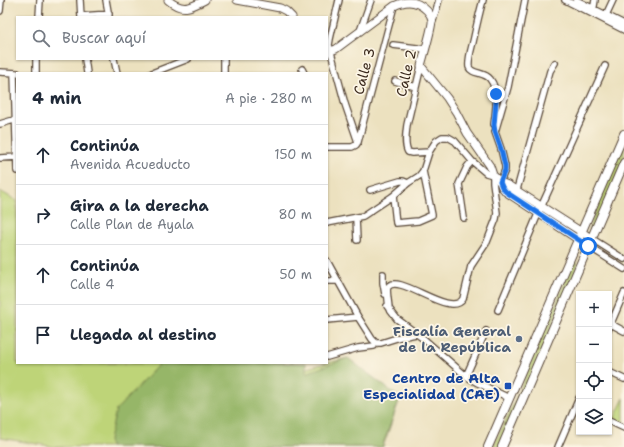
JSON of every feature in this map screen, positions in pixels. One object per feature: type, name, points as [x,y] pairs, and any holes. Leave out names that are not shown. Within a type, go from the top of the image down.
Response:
[{"type":"main road","points":[[488,447],[624,134]]},
{"type":"main road","points":[[502,447],[624,163]]},
{"type":"street","points":[[0,0],[0,12]]},
{"type":"street","points":[[39,16],[40,0]]},
{"type":"street","points":[[80,0],[81,16]]},
{"type":"street","points":[[106,0],[109,16]]},
{"type":"street","points":[[168,0],[174,5],[183,8],[191,7],[205,0]]},
{"type":"street","points":[[237,0],[280,8],[291,16]]},
{"type":"street","points":[[328,147],[352,147],[358,142],[329,52],[330,40],[340,0]]},
{"type":"street","points":[[360,31],[371,0]]},
{"type":"street","name":"Calle 2","points":[[429,152],[408,152],[406,134],[425,49],[439,0]]},
{"type":"street","points":[[483,0],[470,54],[469,66],[473,71],[481,73],[491,79],[496,94],[494,125],[505,166],[500,182]]},
{"type":"street","points":[[495,132],[508,87],[525,0]]},
{"type":"street","points":[[565,0],[624,24]]},
{"type":"street","points":[[576,0],[624,30]]},
{"type":"street","points":[[593,11],[595,0]]},
{"type":"street","points":[[606,16],[613,0]]},
{"type":"street","points":[[329,52],[336,49],[402,1],[419,4],[429,13],[433,21]]},
{"type":"street","name":"Calle 3","points":[[358,142],[394,6]]},
{"type":"street","points":[[393,45],[425,49]]},
{"type":"street","points":[[36,60],[36,72]]},
{"type":"street","points":[[85,60],[88,72]]},
{"type":"street","points":[[114,60],[118,72]]},
{"type":"street","points":[[155,72],[185,60]]},
{"type":"street","points":[[224,60],[224,72]]},
{"type":"street","points":[[516,194],[550,71],[555,63]]},
{"type":"street","points":[[389,309],[387,289],[392,284],[397,284],[411,289],[444,304],[458,304],[461,302],[471,266],[487,242],[496,219],[493,175],[490,166],[447,98],[421,66]]},
{"type":"street","points":[[498,310],[540,210],[606,66]]},
{"type":"street","points":[[0,72],[16,73],[16,119],[0,124]]},
{"type":"street","points":[[395,81],[416,87]]},
{"type":"street","points":[[328,223],[362,216],[393,196],[419,176],[423,171],[429,152],[437,139],[448,136],[455,141],[472,161],[486,173],[493,175],[500,182],[506,192],[516,194],[580,236],[624,259]]},
{"type":"street","points":[[0,158],[16,157]]},
{"type":"street","points":[[464,218],[459,184],[467,167],[472,161]]},
{"type":"street","points":[[393,196],[396,223],[418,221],[432,215],[423,171]]},
{"type":"street","points":[[370,190],[400,181],[408,183]]},
{"type":"street","points":[[356,218],[357,240]]},
{"type":"street","points":[[590,242],[624,269]]},
{"type":"street","points":[[328,263],[375,344]]},
{"type":"street","points":[[383,274],[386,304],[397,319],[425,340],[466,376],[478,384],[509,398]]},
{"type":"street","points":[[328,281],[338,280]]},
{"type":"street","points":[[612,321],[624,293]]},
{"type":"street","points":[[328,320],[358,316]]},
{"type":"street","points":[[612,327],[624,331]]},
{"type":"street","points":[[466,376],[486,331]]},
{"type":"street","points":[[328,357],[416,334]]},
{"type":"street","points":[[345,355],[375,344]]},
{"type":"street","points":[[612,373],[624,379]]},
{"type":"street","points":[[558,447],[576,409]]},
{"type":"street","points":[[612,422],[624,428]]},
{"type":"green space","points":[[624,141],[624,159],[594,231],[589,228]]},
{"type":"green space","points":[[0,191],[16,200],[16,364],[300,364],[303,369],[328,364],[347,358],[400,398],[383,447],[56,447],[0,438]]},
{"type":"green space","points":[[574,261],[578,264],[500,447],[493,447],[515,401]]},
{"type":"green space","points":[[348,358],[400,398],[382,447],[110,447],[109,440],[116,410],[159,364],[306,364],[306,373]]},
{"type":"green space","points":[[624,398],[624,423],[614,419]]},
{"type":"place","name":"Fiscalía General de la República","points":[[519,339]]},
{"type":"place","name":"Centro de Alta Especialidad (CAE)","points":[[508,386]]},
{"type":"route","points":[[496,94],[494,125],[505,166],[500,182],[502,187],[506,192],[538,214],[588,246]]}]
